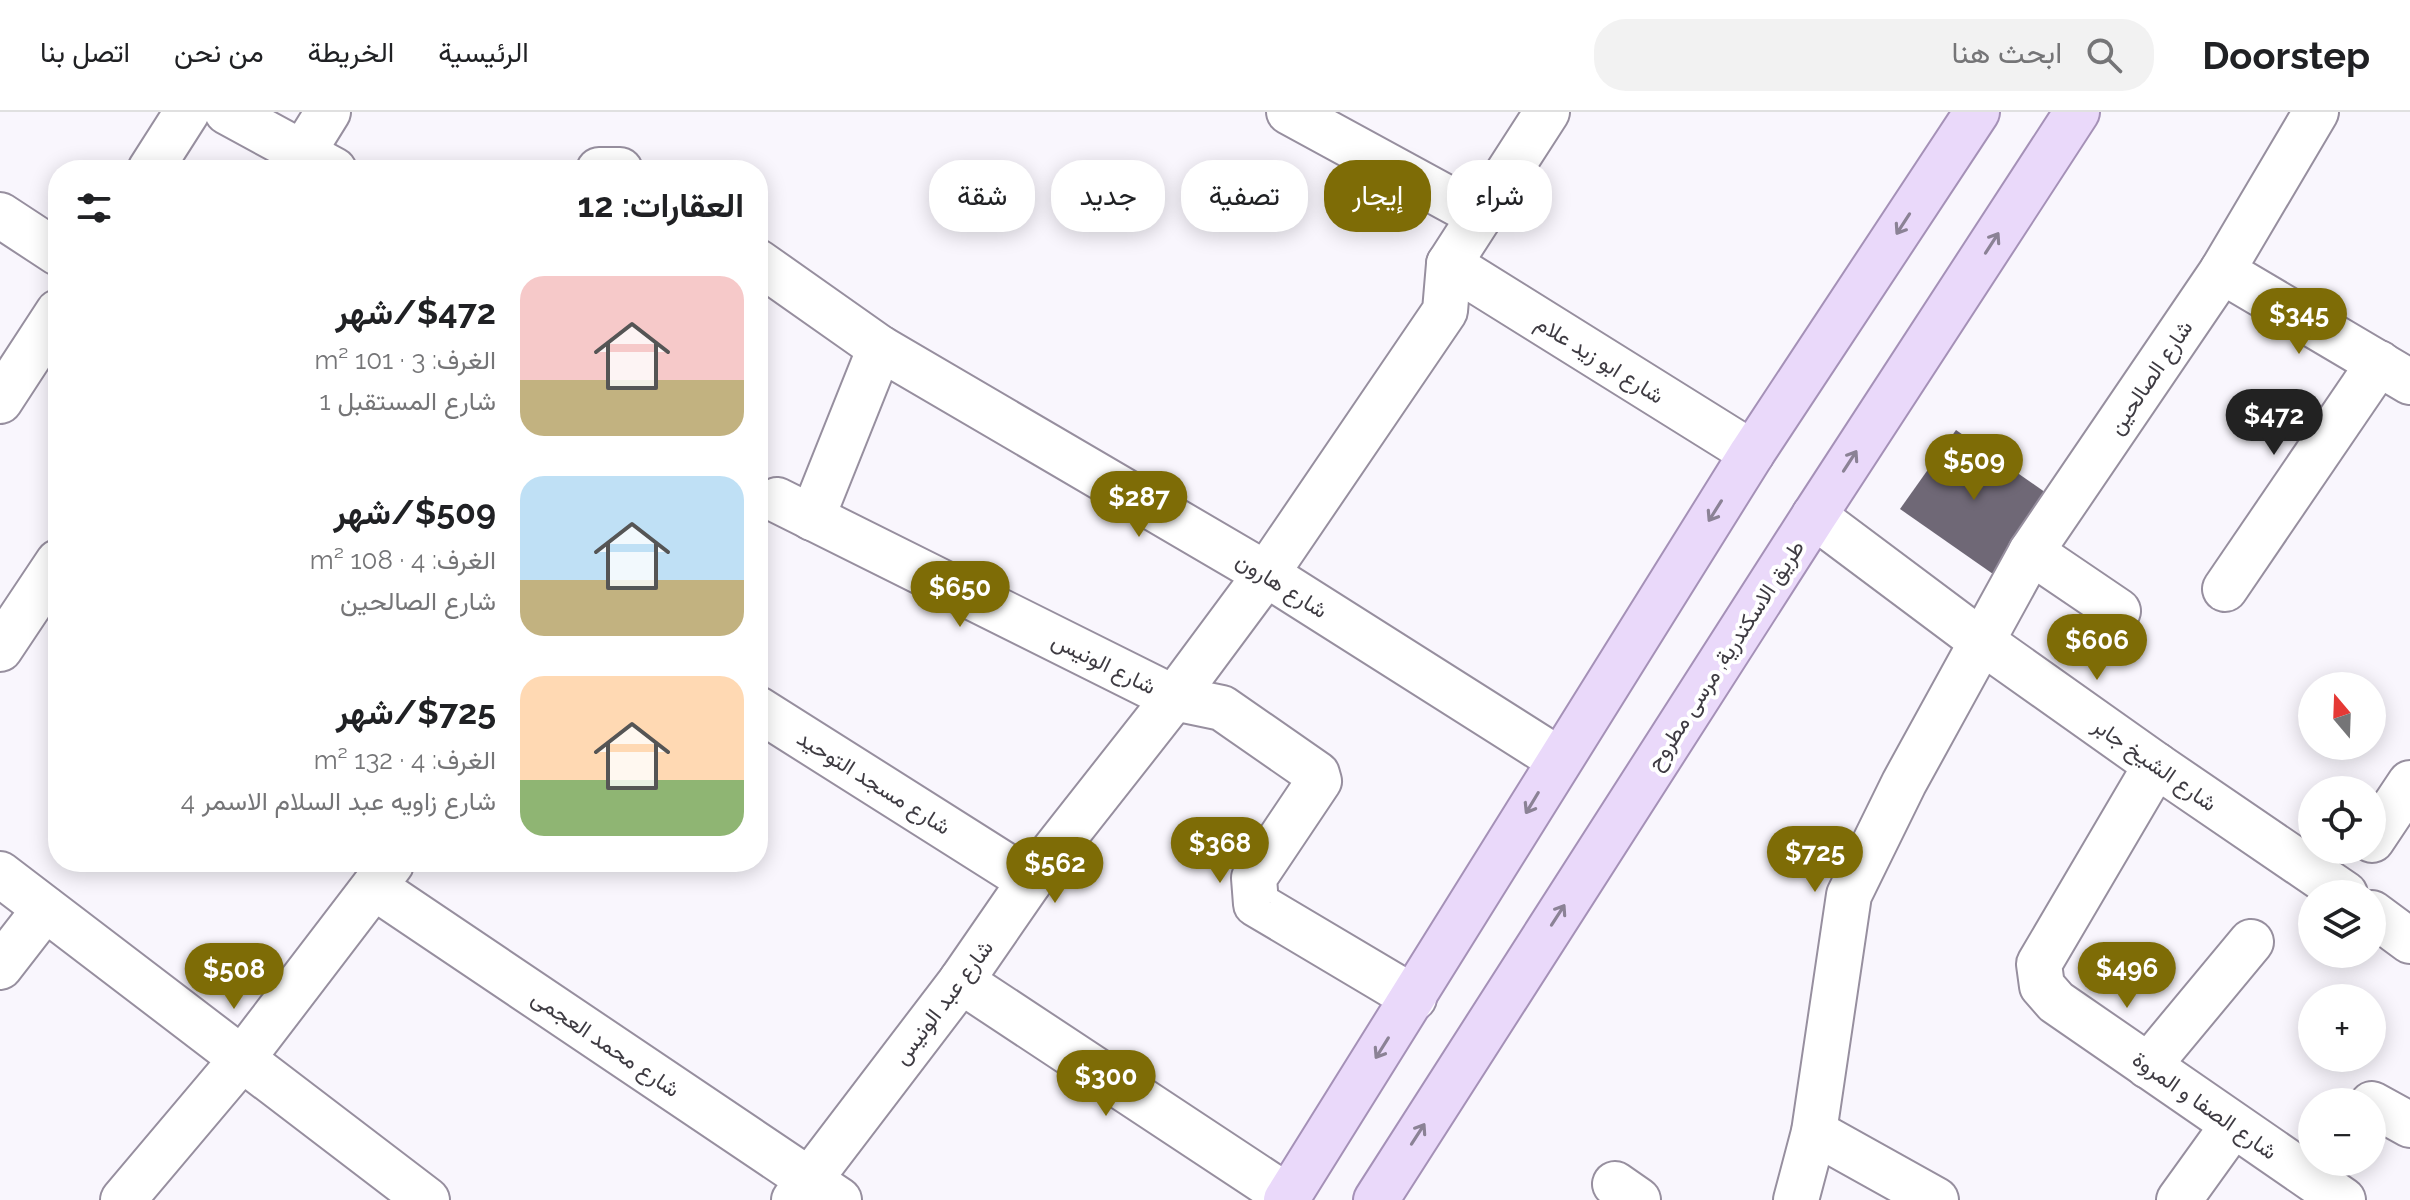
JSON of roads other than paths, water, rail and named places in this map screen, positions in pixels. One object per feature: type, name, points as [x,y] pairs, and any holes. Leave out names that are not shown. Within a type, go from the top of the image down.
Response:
[{"type":"main road","points":[[1287,1199],[1414,998],[1558,759],[1752,453],[1977,112]]},
{"type":"main road","name":"طريق الاسكندرية, مرسى مطروح","points":[[1376,1200],[2077,112]]},
{"type":"street","points":[[156,160],[187,112]]},
{"type":"street","points":[[227,112],[304,160]]},
{"type":"street","points":[[311,160],[328,112]]},
{"type":"street","points":[[1289,112],[1447,198]]},
{"type":"street","points":[[1516,160],[1547,112]]},
{"type":"street","name":"شارع الصالحين","points":[[1796,1200],[1814,1132],[1849,895],[1904,783],[2031,552],[2222,271],[2316,112]]},
{"type":"street","points":[[0,215],[48,246]]},
{"type":"street","points":[[1449,264],[1470,232]]},
{"type":"street","name":"شارع ابو زيد علام","points":[[1449,264],[1752,453]]},
{"type":"street","name":"شارع عبد الونيس","points":[[814,1193],[1030,881],[1174,698],[1266,574],[1445,311],[1449,264]]},
{"type":"street","name":"شارع هارون","points":[[768,269],[880,348],[1266,574],[1558,759]]},
{"type":"street","points":[[2222,271],[2394,373],[2225,589]]},
{"type":"street","points":[[0,401],[48,327]]},
{"type":"street","name":"شارع الونيس","points":[[880,348],[795,509],[1174,698],[1222,708],[1319,776],[1319,781],[1254,878],[1256,904],[1414,998]]},
{"type":"street","name":"شارع الشيخ جابر","points":[[1814,516],[1981,641],[2324,880]]},
{"type":"street","points":[[2031,552],[2118,611]]},
{"type":"street","points":[[0,649],[48,577]]},
{"type":"street","name":"شارع مسجد التوحيد","points":[[768,715],[1030,881]]},
{"type":"street","name":"شارع الصفا و المروة","points":[[2156,765],[2039,964],[2042,986],[2056,1002],[2343,1200]]},
{"type":"street","points":[[2386,819],[2410,783]]},
{"type":"street","points":[[0,874],[427,1200]]},
{"type":"street","points":[[123,1200],[242,1059],[383,874]]},
{"type":"street","name":"شارع محمد العجمى","points":[[383,874],[814,1193]]},
{"type":"street","points":[[0,967],[45,909]]},
{"type":"street","name":"شارع الشيخ جابر","points":[[2386,924],[2410,941]]},
{"type":"street","points":[[2148,1066],[2251,942]]},
{"type":"street","points":[[961,981],[1287,1199]]},
{"type":"street","points":[[2386,1112],[2410,1125]]},
{"type":"street","points":[[2179,1200],[2233,1125]]},
{"type":"street","points":[[1814,1132],[1936,1200]]}]
